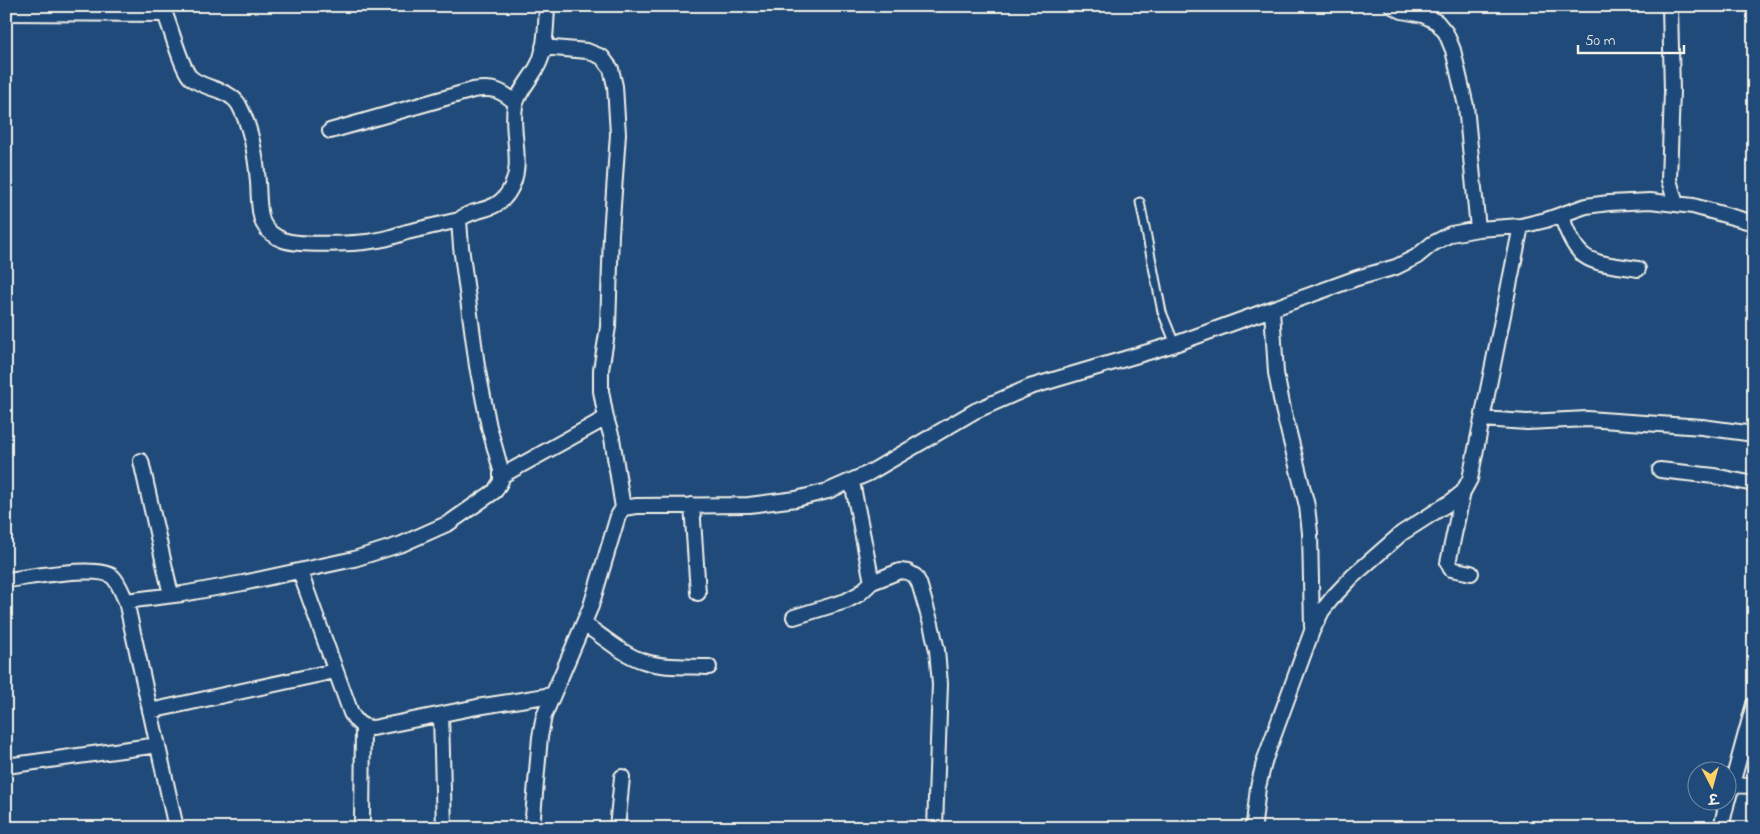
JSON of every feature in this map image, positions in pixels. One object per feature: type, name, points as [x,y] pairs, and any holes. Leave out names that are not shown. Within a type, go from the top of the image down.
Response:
[{"type":"street","points":[[6,13],[49,9],[166,10],[185,69],[191,78],[203,85],[226,93],[238,103],[248,126],[255,157],[263,224],[268,231],[285,241],[306,243],[378,240],[459,220],[463,216],[497,204],[508,193],[515,177],[518,159],[514,117],[516,103],[541,61],[547,6]]},
{"type":"street","points":[[1392,6],[1402,11],[1423,15],[1437,22],[1446,33],[1453,50],[1466,106],[1478,229]]},
{"type":"street","points":[[1670,6],[1672,91],[1669,180],[1676,204]]},
{"type":"street","points":[[532,828],[540,737],[544,716],[591,606],[618,516],[623,508],[612,438],[606,418],[601,370],[608,327],[611,234],[618,134],[615,86],[611,69],[602,57],[587,51],[543,47]]},
{"type":"street","points":[[330,132],[473,90],[486,88],[497,90],[516,103]]},
{"type":"street","points":[[623,508],[692,504],[749,505],[796,499],[828,491],[869,473],[975,410],[1030,387],[1175,344],[1357,278],[1396,267],[1416,257],[1432,244],[1451,234],[1478,229],[1521,226],[1561,216],[1586,206],[1650,201],[1693,206],[1754,223]]},
{"type":"street","points":[[1561,216],[1569,237],[1576,249],[1584,257],[1600,263],[1638,269]]},
{"type":"street","points":[[126,601],[300,572],[354,559],[402,544],[449,523],[495,492],[501,481],[501,470],[489,427],[477,366],[458,227],[459,220]]},
{"type":"street","points":[[1471,573],[1451,569],[1448,563],[1463,492],[1470,479],[1521,226]]},
{"type":"street","points":[[1272,310],[1276,373],[1307,506],[1310,533],[1312,631]]},
{"type":"street","points":[[501,476],[606,418]]},
{"type":"street","points":[[1482,419],[1535,422],[1587,419],[1702,427],[1754,434]]},
{"type":"street","points":[[141,461],[171,595]]},
{"type":"street","points":[[1660,470],[1714,476],[1754,484]]},
{"type":"street","points":[[852,482],[872,582]]},
{"type":"street","points":[[1254,827],[1258,787],[1265,759],[1312,631],[1322,611],[1353,576],[1402,533],[1463,492]]},
{"type":"street","points":[[692,504],[698,593]]},
{"type":"street","points":[[7,578],[87,571],[102,572],[113,577],[126,601],[176,828]]},
{"type":"street","points":[[794,617],[846,601],[859,594],[872,582],[900,571],[908,572],[915,576],[931,624],[937,650],[940,684],[935,828]]},
{"type":"street","points":[[300,572],[351,713],[363,727],[373,728],[477,707],[552,695]]},
{"type":"street","points":[[584,624],[628,654],[643,661],[666,665],[708,667]]},
{"type":"street","points":[[150,711],[335,672]]},
{"type":"street","points":[[1738,762],[1754,704]]},
{"type":"street","points":[[440,715],[444,828]]},
{"type":"street","points":[[362,822],[363,727]]},
{"type":"street","points":[[6,766],[158,744]]},
{"type":"street","points":[[617,828],[622,777]]},
{"type":"street","points":[[1738,785],[1754,786]]},
{"type":"street","points":[[1721,828],[1724,812]]},
{"type":"lane","points":[[1140,202],[1162,312],[1175,344]]}]
